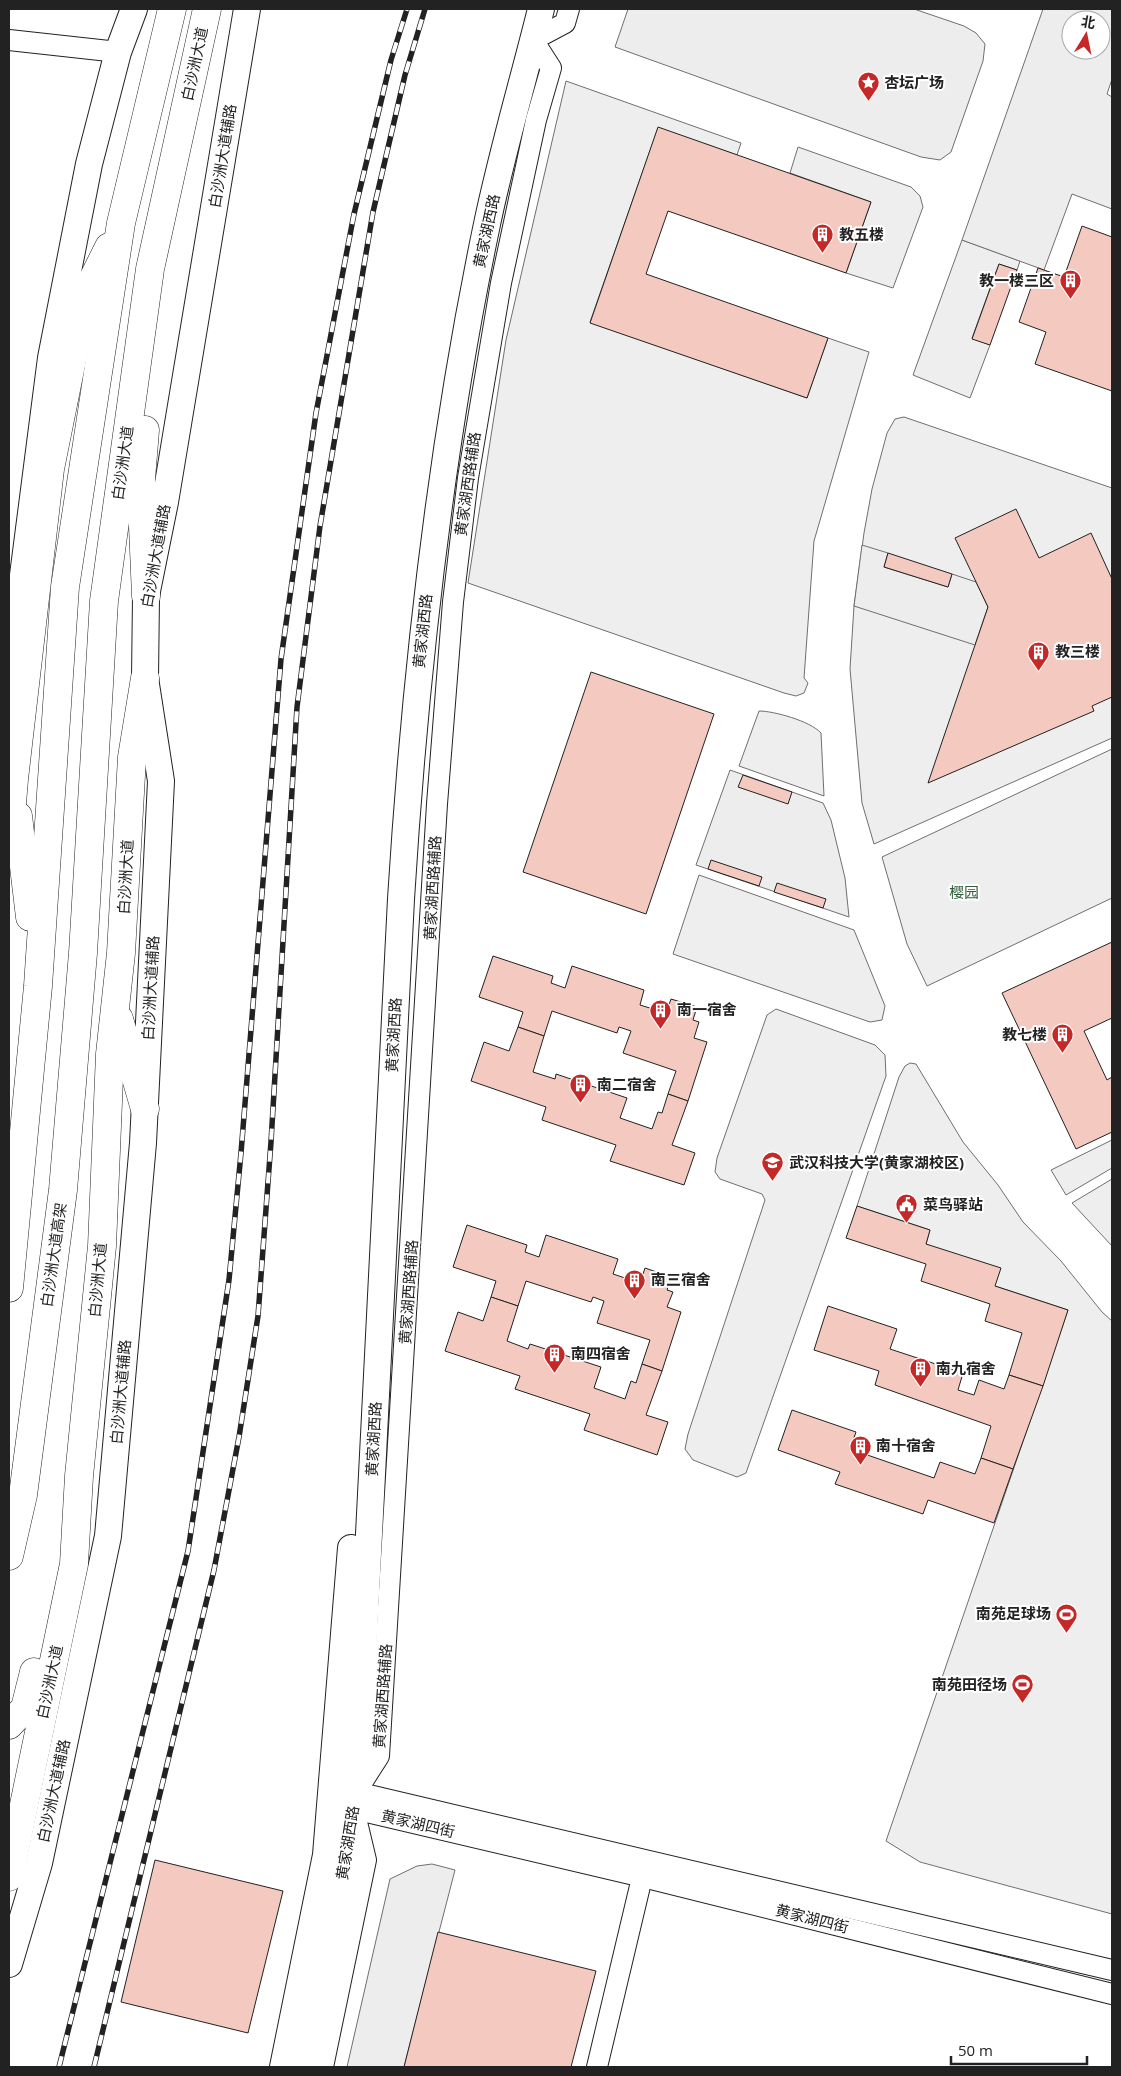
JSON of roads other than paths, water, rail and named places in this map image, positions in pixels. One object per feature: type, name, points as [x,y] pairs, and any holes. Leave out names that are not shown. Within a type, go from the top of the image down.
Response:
[{"type":"highway","points":[[9,1288],[38,986],[65,587],[121,223],[172,9]]},
{"type":"highway","name":"白沙洲大道","points":[[83,952],[104,601],[150,269],[207,9]]},
{"type":"highway","points":[[9,840],[14,779],[50,469],[85,295],[121,223]]},
{"type":"highway","points":[[142,327],[148,392],[141,479],[146,596]]},
{"type":"highway","name":"白沙洲大道","points":[[9,1877],[74,1564],[79,1476],[102,1246],[110,1054],[121,953],[132,757],[145,678]]},
{"type":"highway","points":[[9,684],[14,779],[38,986]]},
{"type":"highway","points":[[83,952],[102,909],[132,757]]},
{"type":"highway","name":"白沙洲大道高架","points":[[9,1556],[22,1495],[63,1190],[83,952]]},
{"type":"highway","points":[[115,1006],[145,1108]]},
{"type":"highway","points":[[9,1725],[25,1708],[79,1476]]},
{"type":"main road","points":[[9,684],[51,358],[89,164],[118,52],[134,9]]},
{"type":"main road","name":"白沙洲大道辅路","points":[[9,1964],[39,1863],[108,1536],[145,1108],[161,781],[145,678],[146,596],[165,502],[247,9]]},
{"type":"main road","name":"黄家湖西路","points":[[303,2067],[347,1858],[347,1799],[395,821],[416,574],[435,433],[453,334],[526,9]]},
{"type":"main road","name":"黄家湖西路","points":[[283,2067],[306,1962],[326,1855],[347,1799],[402,892],[411,756],[424,616],[440,492],[486,227],[541,9]]},
{"type":"main road","points":[[45,404],[85,295]]},
{"type":"street","points":[[533,40],[565,22],[569,9]]},
{"type":"street","points":[[9,40],[118,52]]},
{"type":"street","points":[[323,2067],[366,1860],[347,1799]]},
{"type":"street","name":"黄家湖四街","points":[[347,1799],[644,1869],[1112,1970]]},
{"type":"street","points":[[597,2067],[644,1869]]},
{"type":"street","name":"黄家湖四街","points":[[644,1869],[1112,1994]]},
{"type":"railway","points":[[59,2067],[188,1551],[229,1280],[281,659],[316,413],[354,214],[391,60],[407,9]]},
{"type":"railway","points":[[94,2067],[214,1570],[239,1437],[258,1316],[271,1142],[297,707],[320,526],[373,212],[405,75],[425,9]]},
{"type":"place","name":"杏坛广场","points":[[868,102]]},
{"type":"place","name":"教五楼","points":[[823,254]]},
{"type":"place","name":"教一楼三区","points":[[1070,300]]},
{"type":"place","name":"教三楼","points":[[1039,671]]},
{"type":"place","name":"南一宿舍","points":[[661,1029]]},
{"type":"place","name":"教七楼","points":[[1063,1054]]},
{"type":"place","name":"南二宿舍","points":[[581,1104]]},
{"type":"place","name":"武汉科技大学(黄家湖校区)","points":[[773,1182]]},
{"type":"place","name":"菜鸟驿站","points":[[907,1224]]},
{"type":"place","name":"南三宿舍","points":[[635,1299]]},
{"type":"place","name":"南四宿舍","points":[[555,1373]]},
{"type":"place","name":"南九宿舍","points":[[920,1388]]},
{"type":"place","name":"南十宿舍","points":[[860,1465]]},
{"type":"place","name":"南苑足球场","points":[[1067,1633]]},
{"type":"place","name":"南苑田径场","points":[[1023,1704]]},
{"type":"park label","name":"樱园","points":[[964,893]]}]
